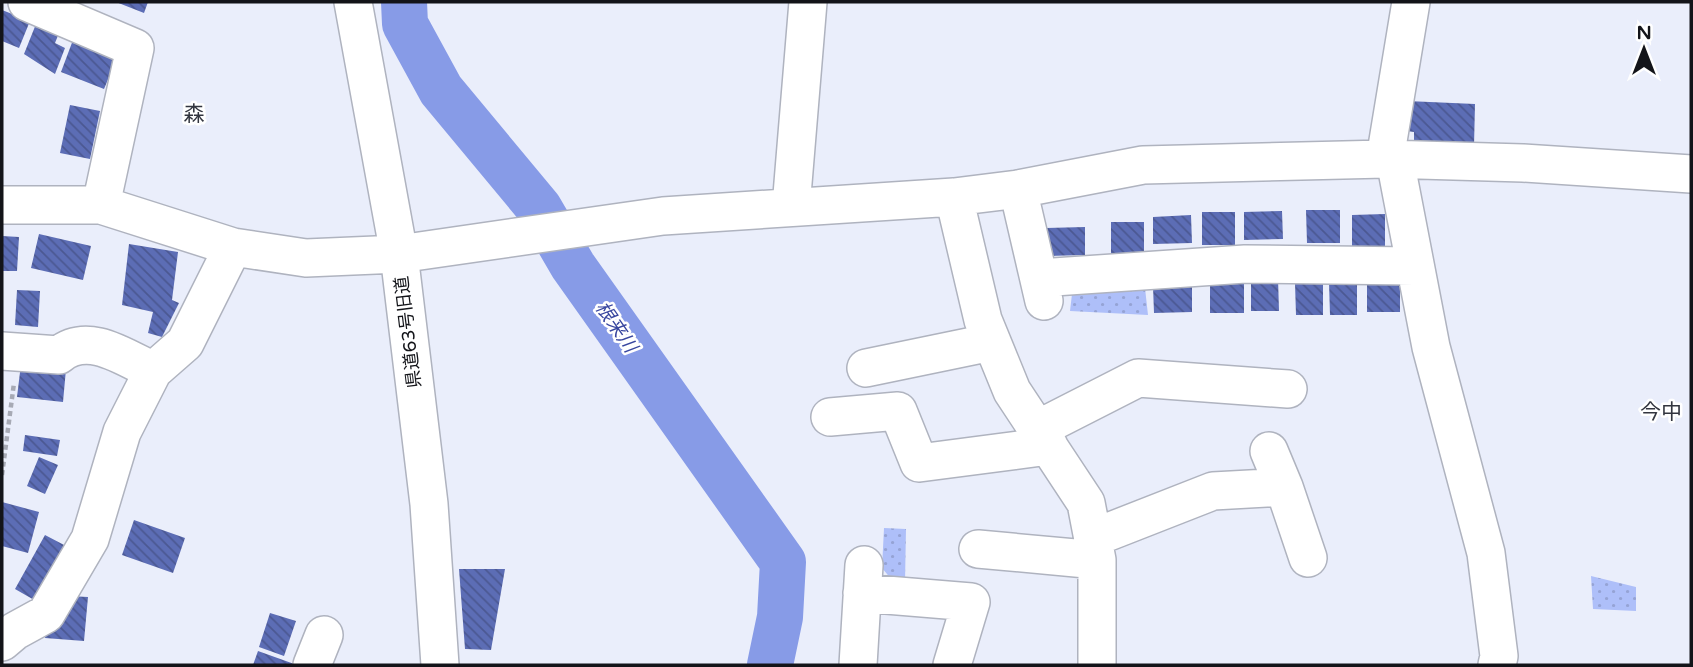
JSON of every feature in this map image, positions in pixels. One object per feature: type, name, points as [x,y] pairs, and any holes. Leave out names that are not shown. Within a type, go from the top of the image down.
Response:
[{"type":"street","points":[[27,2],[135,48],[101,205]]},
{"type":"street","name":"県道63号旧道","points":[[353,2],[398,254],[429,504],[440,665]]},
{"type":"street","points":[[791,207],[808,2]]},
{"type":"street","points":[[1411,2],[1390,160],[1431,347],[1486,553],[1499,656],[1497,665]]},
{"type":"street","points":[[2,205],[101,205],[233,247],[306,258],[398,254],[484,244],[663,216],[954,197],[1018,189],[1143,165],[1390,160],[1524,163],[1691,174]]},
{"type":"street","points":[[1018,189],[1042,290],[1245,264],[1414,266]]},
{"type":"street","points":[[954,197],[983,320],[1012,391],[1086,503],[1095,549],[1097,665]]},
{"type":"street","points":[[2,642],[15,631],[46,614],[90,539],[122,432],[153,371],[185,343],[233,247]]},
{"type":"street","points":[[866,369],[992,342]]},
{"type":"street","points":[[10,351],[59,355],[69,347],[95,344],[153,371]]},
{"type":"street","points":[[830,417],[898,411],[919,463],[1044,438],[1138,378],[1288,389]]},
{"type":"street","points":[[1269,451],[1308,558]]},
{"type":"street","points":[[978,549],[1095,549],[1213,491],[1284,488]]},
{"type":"street","points":[[858,665],[863,579],[971,601],[952,665]]},
{"type":"path","points":[[2,475],[10,351]]},
{"type":"shaded area","points":[[1145,288],[1148,315],[1070,311],[1072,294]]},
{"type":"shaded area","points":[[884,528],[906,529],[905,582],[892,580],[882,568]]},
{"type":"shaded area","points":[[1591,576],[1636,587],[1636,611],[1593,609]]},
{"type":"building","points":[[116,2],[148,2],[144,13]]},
{"type":"building","points":[[2,10],[30,21],[19,48],[2,41]]},
{"type":"building","points":[[36,24],[59,33],[55,43],[65,48],[55,74],[24,54]]},
{"type":"building","points":[[73,40],[117,58],[104,89],[61,72]]},
{"type":"building","points":[[1407,101],[1475,104],[1474,146],[1414,144],[1414,132],[1406,131]]},
{"type":"building","points":[[70,105],[100,111],[90,159],[60,153]]},
{"type":"building","points":[[1306,210],[1340,210],[1340,243],[1307,243]]},
{"type":"building","points":[[1282,211],[1283,239],[1244,240],[1244,212]]},
{"type":"building","points":[[1202,212],[1235,212],[1235,245],[1202,245]]},
{"type":"building","points":[[1385,214],[1385,247],[1352,247],[1352,215]]},
{"type":"building","points":[[1191,215],[1192,243],[1153,244],[1153,217]]},
{"type":"building","points":[[1111,222],[1144,222],[1144,254],[1111,255]]},
{"type":"building","points":[[1085,227],[1085,255],[1047,256],[1046,228]]},
{"type":"building","points":[[39,234],[91,246],[83,280],[31,268]]},
{"type":"building","points":[[2,236],[19,237],[17,271],[2,271]]},
{"type":"building","points":[[129,244],[178,252],[172,300],[179,303],[162,337],[148,333],[153,312],[122,305]]},
{"type":"building","points":[[1251,278],[1278,278],[1279,311],[1251,311]]},
{"type":"building","points":[[1367,279],[1400,279],[1400,312],[1367,312]]},
{"type":"building","points":[[1244,280],[1244,313],[1210,313],[1210,281]]},
{"type":"building","points":[[1357,281],[1357,315],[1330,315],[1329,282]]},
{"type":"building","points":[[1295,283],[1323,283],[1323,315],[1296,315]]},
{"type":"building","points":[[1192,284],[1192,312],[1154,313],[1153,286]]},
{"type":"building","points":[[17,290],[40,291],[38,327],[15,325]]},
{"type":"building","points":[[21,364],[66,369],[63,402],[17,397]]},
{"type":"building","points":[[25,435],[60,440],[57,456],[23,451]]},
{"type":"building","points":[[39,457],[58,465],[45,494],[27,486]]},
{"type":"building","points":[[2,502],[39,512],[28,553],[2,546]]},
{"type":"building","points":[[134,520],[185,538],[173,573],[122,555]]},
{"type":"building","points":[[45,535],[66,546],[36,601],[15,589]]},
{"type":"building","points":[[459,569],[505,569],[491,650],[465,649]]},
{"type":"building","points":[[68,596],[88,597],[84,641],[45,638],[47,625]]},
{"type":"building","points":[[270,613],[296,621],[284,656],[259,647]]},
{"type":"building","points":[[258,651],[297,665],[253,665]]},
{"type":"waterway","name":"根来川","points":[[404,2],[405,24],[441,90],[539,208],[573,266],[783,562],[780,617],[770,665]]},
{"type":"district","name":"森","points":[[194,114]]},
{"type":"district","name":"今中","points":[[1661,412]]}]
